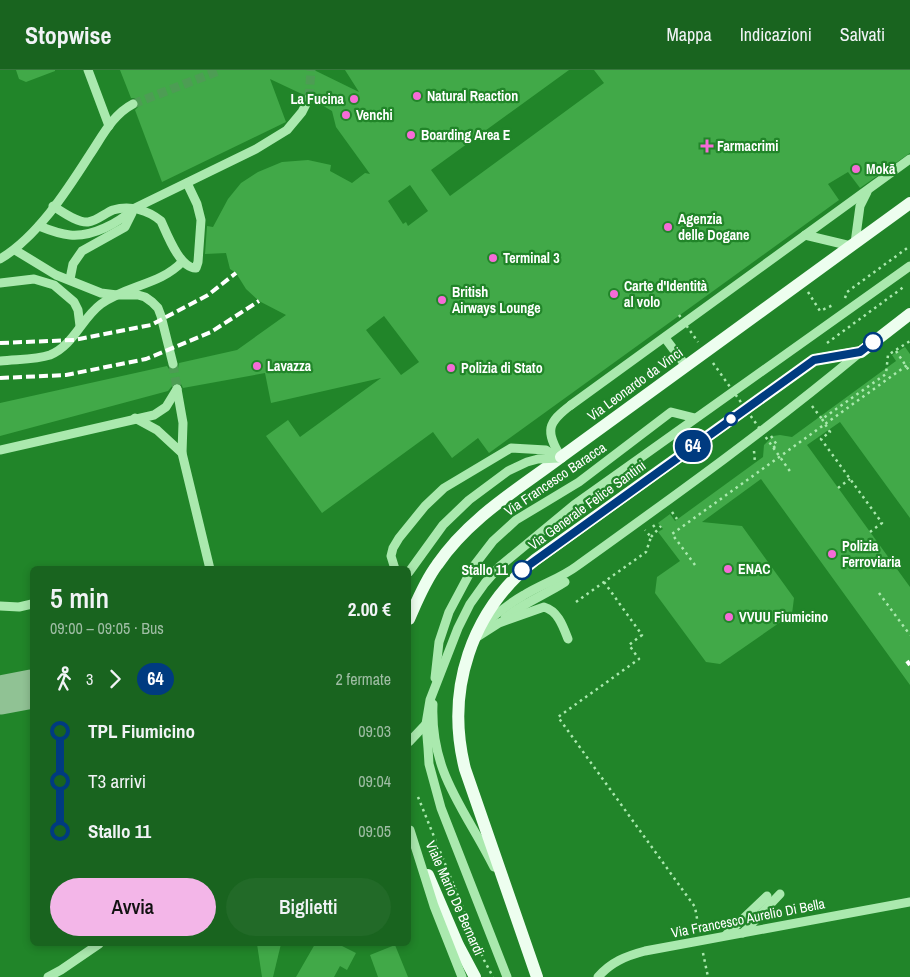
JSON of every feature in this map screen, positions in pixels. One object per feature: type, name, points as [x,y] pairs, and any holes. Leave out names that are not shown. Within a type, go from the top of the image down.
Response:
[{"type":"main road","name":"Via Leonardo da Vinci","points":[[411,608],[436,565],[465,531],[494,505],[910,203]]},
{"type":"main road","name":"Via Generale Felice Santini","points":[[537,977],[514,915],[466,769],[460,745],[458,721],[460,688],[466,658],[486,615],[512,579],[535,560],[814,360],[860,352],[910,314]]},
{"type":"main road","name":"Viale Mario De Bernardi","points":[[411,836],[458,945],[475,977]]},
{"type":"street","points":[[88,70],[109,126]]},
{"type":"street","points":[[39,226],[69,235],[90,233],[122,219],[135,208],[256,149],[287,130],[302,112],[309,98]]},
{"type":"street","points":[[0,259],[14,250],[39,226],[78,173],[109,126],[124,109],[133,104]]},
{"type":"street","points":[[560,458],[551,441],[552,423],[559,415],[910,160]]},
{"type":"street","points":[[53,206],[79,221],[89,222],[114,210],[135,208],[156,217],[182,262],[189,267],[196,268],[201,220],[197,204],[187,183]]},
{"type":"street","points":[[805,235],[853,245],[862,198],[872,186]]},
{"type":"street","points":[[70,280],[73,264],[82,251],[125,227],[135,208]]},
{"type":"street","points":[[14,250],[56,275],[101,293],[138,295],[152,302],[158,308],[173,364]]},
{"type":"street","points":[[0,361],[49,355],[59,350],[102,304],[117,295],[166,276],[182,262]]},
{"type":"street","name":"Via Francesco Baracca","points":[[507,977],[441,808],[429,764],[426,724],[428,706],[458,628],[470,604],[499,567],[574,505],[910,266]]},
{"type":"street","points":[[0,283],[34,279],[54,285],[74,302],[78,310],[80,326]]},
{"type":"street","points":[[665,338],[686,366]]},
{"type":"street","points":[[476,635],[501,610],[526,594],[566,574],[639,522],[806,397],[860,352]]},
{"type":"street","points":[[0,450],[161,412],[177,389],[182,423],[182,452],[209,566]]},
{"type":"street","name":"Via Francesco Baracca","points":[[434,688],[439,642],[449,612],[474,567],[492,541],[516,520],[579,482],[671,412],[695,418]]},
{"type":"street","points":[[136,418],[156,430],[182,452]]},
{"type":"street","points":[[394,566],[391,556],[399,538],[425,506],[444,488],[510,448],[546,450],[560,458]]},
{"type":"street","points":[[411,569],[443,525],[476,494],[508,471],[527,462],[538,459],[560,458]]},
{"type":"street","points":[[499,623],[522,605],[565,582]]},
{"type":"street","points":[[0,606],[18,607],[30,604]]},
{"type":"street","points":[[476,635],[499,623],[544,607],[551,609],[559,619],[568,639]]},
{"type":"street","points":[[434,688],[433,712],[436,748],[444,773],[462,810],[483,845],[514,915]]},
{"type":"street","points":[[411,740],[426,724]]},
{"type":"street","points":[[411,836],[470,977]]},
{"type":"street","points":[[411,837],[434,906],[462,977]]},
{"type":"street","points":[[743,932],[780,894]]},
{"type":"street","points":[[726,936],[767,896]]},
{"type":"street","name":"Via Francesco Aurelio Di Bella","points":[[598,977],[612,964],[631,955],[743,932],[910,902]]},
{"type":"street","points":[[48,977],[96,946]]},
{"type":"path","points":[[838,302],[845,299],[846,292],[910,246]]},
{"type":"path","points":[[679,315],[701,346]]},
{"type":"path","points":[[822,419],[886,374],[888,355],[910,341]]},
{"type":"path","points":[[896,351],[910,372]]},
{"type":"path","points":[[712,362],[792,474]]},
{"type":"path","points":[[694,565],[672,534],[910,363]]},
{"type":"path","points":[[811,404],[830,432],[821,439],[882,523],[870,532]]},
{"type":"path","points":[[771,436],[777,445],[773,448]]},
{"type":"path","points":[[838,488],[850,479]]},
{"type":"path","points":[[576,602],[646,552],[650,537],[660,526]]},
{"type":"path","points":[[645,530],[650,537]]},
{"type":"path","points":[[604,582],[642,635],[629,645],[639,658],[558,717],[695,907],[708,977]]},
{"type":"path","points":[[879,593],[910,635]]},
{"type":"path","points":[[418,797],[492,977]]},
{"type":"building","points":[[16,70],[55,71],[26,82],[19,79]]},
{"type":"building","name":"Terminal 3","points":[[120,70],[314,70],[359,92],[345,70],[569,70],[431,170],[450,196],[604,83],[594,70],[910,70],[910,153],[860,188],[848,172],[828,184],[839,200],[489,453],[478,438],[452,458],[433,432],[322,513],[266,436],[288,420],[300,437],[381,378],[271,403],[265,373],[183,388],[181,384],[176,383],[168,391],[0,436],[0,403],[167,366],[169,369],[174,370],[178,368],[179,363],[237,350],[286,315],[259,301],[246,289],[236,273],[230,269],[226,253],[205,254],[207,226],[213,227],[228,199],[241,183],[258,172],[282,162],[308,160],[331,165],[330,171],[352,183],[365,173],[370,174],[336,127],[332,111],[315,101],[312,93],[308,92],[304,95],[270,79],[286,122],[162,182],[135,110],[139,106],[138,101],[135,98],[131,98]],"holes":[[[410,185],[428,211],[408,226],[406,222],[403,224],[388,201]],[[384,316],[419,362],[401,375],[366,330]]]},
{"type":"building","points":[[905,347],[910,354],[910,518],[840,422],[807,445],[910,587],[910,685],[761,479],[702,522],[742,526],[794,598],[792,614],[720,664],[706,662],[655,593],[657,577],[680,561],[658,532],[663,529],[658,523],[670,514],[675,521],[763,457],[764,445],[773,436],[792,437],[896,361],[892,355]]},
{"type":"building","points":[[257,946],[281,946],[273,977],[262,977]]},
{"type":"building","points":[[314,946],[342,946],[356,953],[347,970],[340,966],[334,977],[296,977]]},
{"type":"building","points":[[395,946],[408,977],[378,977],[370,955]]},
{"type":"taxiway","points":[[0,695],[30,689]]},
{"type":"tunnel","points":[[133,104],[221,70]]},
{"type":"tunnel","points":[[309,98],[311,70]]},
{"type":"tunnel","points":[[173,364],[177,389]]},
{"type":"railway","points":[[0,343],[74,340],[151,325],[208,295],[236,273]]},
{"type":"railway","points":[[0,378],[66,375],[146,359],[211,332],[259,301]]},
{"type":"railway","points":[[907,661],[910,665]]},
{"type":"bus line","name":"64","points":[[522,570],[814,360],[860,352],[873,342]]},
{"type":"place","name":"Natural Reaction","points":[[417,96]]},
{"type":"place","name":"La Fucina","points":[[354,99]]},
{"type":"place","name":"Venchi","points":[[346,115]]},
{"type":"place","name":"Boarding Area E","points":[[411,135]]},
{"type":"place","name":"Farmacrimi","points":[[707,146]]},
{"type":"place","name":"Mokā","points":[[856,169]]},
{"type":"place","name":"Agenzia delle Dogane","points":[[668,227]]},
{"type":"place","name":"Terminal 3","points":[[493,258]]},
{"type":"place","name":"Carte d'Identità al volo","points":[[614,294]]},
{"type":"place","name":"British Airways Lounge","points":[[442,300]]},
{"type":"place","name":"Lavazza","points":[[257,366]]},
{"type":"place","name":"Polizia di Stato","points":[[451,368]]},
{"type":"place","name":"Polizia Ferroviaria","points":[[832,554]]},
{"type":"place","name":"ENAC","points":[[728,569]]},
{"type":"place","name":"Stallo 11","points":[[522,570]]},
{"type":"place","name":"VVUU Fiumicino","points":[[729,617]]}]
